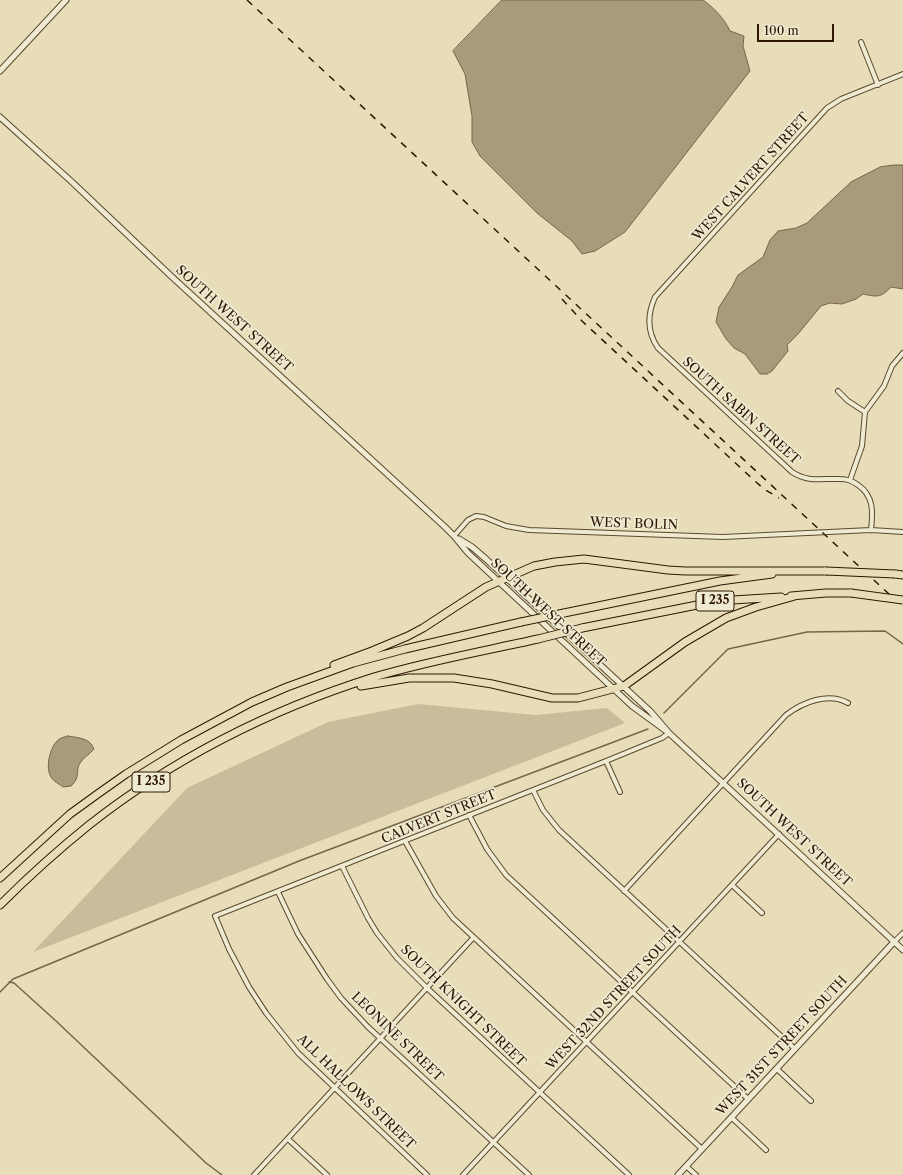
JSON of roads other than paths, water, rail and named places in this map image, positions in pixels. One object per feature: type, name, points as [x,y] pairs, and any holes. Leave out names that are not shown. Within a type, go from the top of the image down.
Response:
[{"type":"highway","points":[[286,687],[329,667],[408,636],[423,628],[486,587],[534,566],[584,559],[668,570],[792,571]]},
{"type":"highway","name":"I 235","points":[[0,878],[70,814],[126,774],[181,740],[246,705],[286,687],[353,663],[521,622],[720,581],[792,571],[826,571],[903,575]]},
{"type":"highway","name":"I 235","points":[[0,905],[62,848],[90,825],[159,777],[208,747],[287,709],[374,677],[413,666],[582,628],[717,600],[826,593],[851,593],[903,600]]},
{"type":"highway","points":[[326,694],[376,683],[409,678],[425,678],[475,680],[552,698],[578,698],[624,686],[685,642],[713,625],[737,613],[795,596]]},
{"type":"street","points":[[0,71],[66,0]]},
{"type":"street","points":[[861,42],[878,85]]},
{"type":"street","name":"WEST CALVERT STREET","points":[[649,328],[649,313],[655,297],[827,108],[840,99],[903,74]]},
{"type":"street","name":"SOUTH WEST STREET","points":[[0,117],[72,182],[171,276],[359,447],[454,536],[468,553],[498,582],[632,706],[669,733],[903,950]]},
{"type":"street","name":"SOUTH SABIN STREET","points":[[649,328],[658,348],[792,472],[804,478],[816,480],[850,480]]},
{"type":"street","points":[[903,353],[892,366],[884,386],[865,412],[862,446],[850,480],[865,491],[870,499],[873,511],[871,530],[903,532]]},
{"type":"street","points":[[838,391],[865,412]]},
{"type":"street","name":"WEST BOLIN","points":[[454,536],[468,520],[476,516],[484,517],[506,526],[529,530],[723,537],[871,530]]},
{"type":"street","name":"SOUTH WEST STREET","points":[[454,536],[472,547],[508,578],[650,711],[669,733]]},
{"type":"street","points":[[624,891],[786,714],[799,706],[824,699],[840,699],[848,703]]},
{"type":"street","name":"CALVERT STREET","points":[[215,916],[606,761],[662,738],[669,733]]},
{"type":"street","points":[[606,761],[620,792]]},
{"type":"street","points":[[532,790],[554,826],[795,1049]]},
{"type":"street","points":[[469,816],[477,832],[502,870],[748,1099]]},
{"type":"street","name":"WEST 32ND STREET SOUTH","points":[[463,1175],[779,834]]},
{"type":"street","points":[[405,841],[436,896],[453,918],[702,1149]]},
{"type":"street","name":"SOUTH KNIGHT STREET","points":[[342,866],[368,918],[377,933],[397,958],[427,988],[629,1175]]},
{"type":"street","points":[[732,885],[762,913]]},
{"type":"street","name":"LEONINE STREET","points":[[278,892],[298,934],[341,998],[380,1038],[529,1175]]},
{"type":"street","name":"ALL HALLOWS STREET","points":[[215,916],[242,975],[265,1011],[298,1053],[427,1175]]},
{"type":"street","name":"WEST 31ST STREET SOUTH","points":[[678,1175],[903,933]]},
{"type":"street","points":[[254,1175],[473,938]]},
{"type":"street","points":[[777,1069],[812,1102]]},
{"type":"street","points":[[731,1118],[766,1150]]},
{"type":"street","points":[[288,1139],[327,1175]]},
{"type":"street","points":[[686,1166],[696,1175]]},
{"type":"waterway","points":[[664,713],[728,649],[807,632],[885,631],[903,644]]},
{"type":"waterway","points":[[0,992],[13,979],[299,861],[648,729]]},
{"type":"waterway","points":[[9,982],[14,983],[56,1021],[206,1163],[222,1175]]},
{"type":"railway","points":[[247,0],[903,607]]},
{"type":"railway","points":[[562,299],[582,321],[756,482],[779,498]]}]
